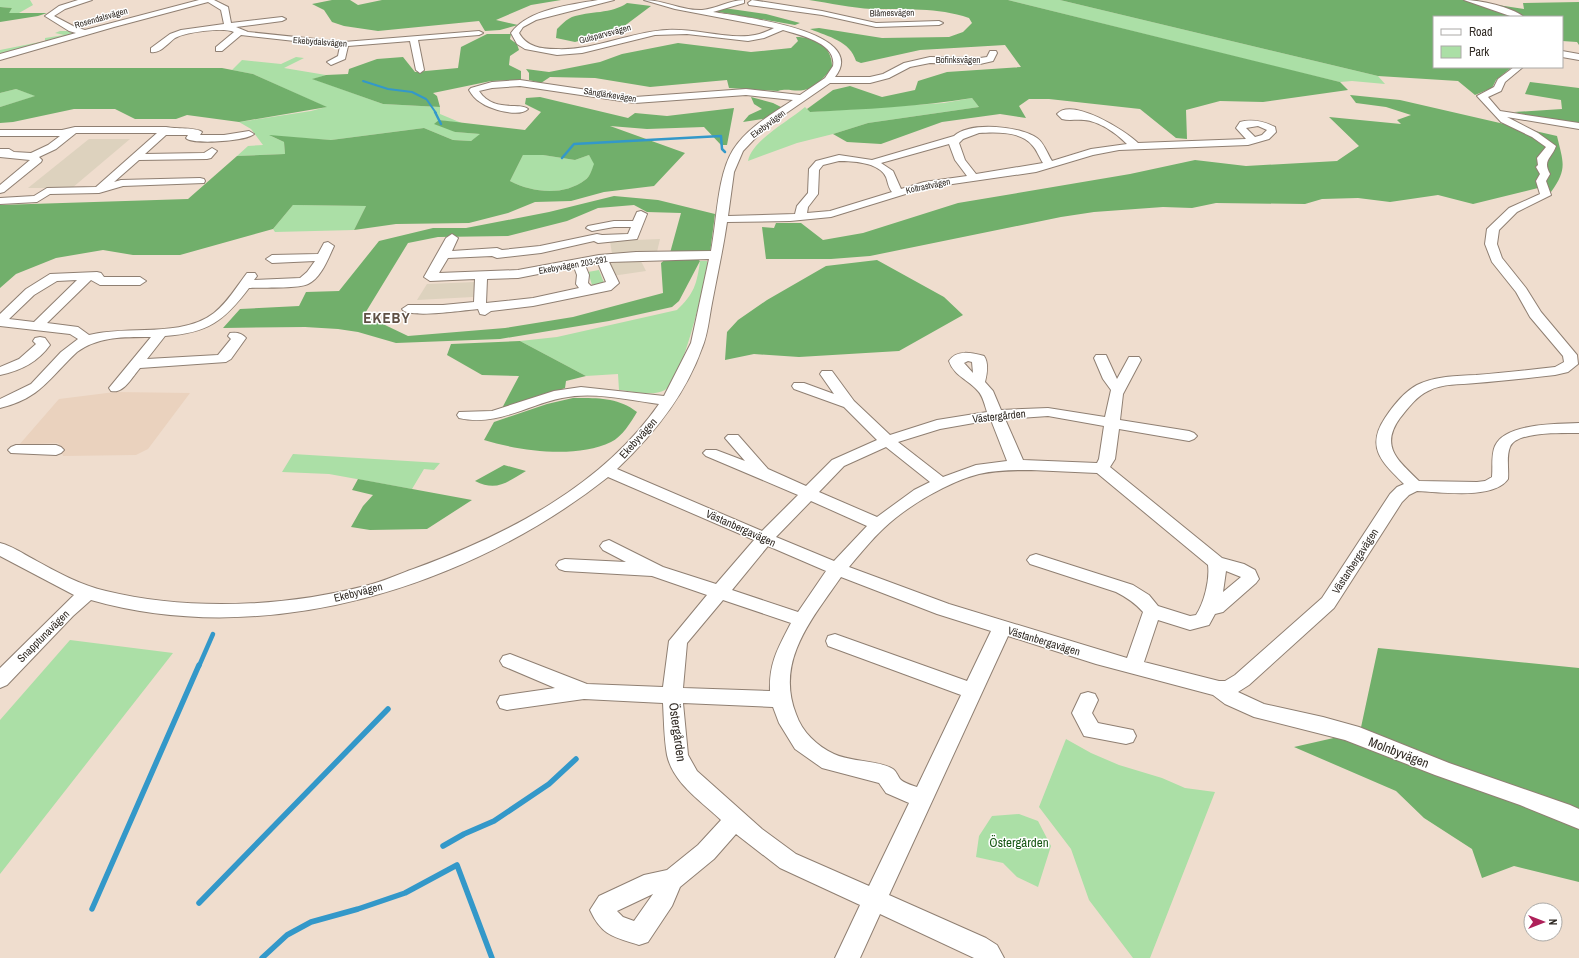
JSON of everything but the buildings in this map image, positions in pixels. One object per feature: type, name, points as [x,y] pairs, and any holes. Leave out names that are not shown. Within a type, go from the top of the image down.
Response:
[{"type":"street","points":[[88,0],[65,6],[54,11],[49,16],[83,33],[95,34],[124,29],[111,25]]},
{"type":"street","points":[[208,0],[225,9],[228,26]]},
{"type":"street","name":"Rosendalsvägen","points":[[0,58],[111,25],[208,0]]},
{"type":"street","name":"Gulsparvsvägen","points":[[610,0],[537,16],[518,29],[516,35],[517,39],[528,46],[539,50],[572,52],[591,49],[628,38],[655,33],[696,32],[747,38],[763,36],[783,27]]},
{"type":"street","name":"Ekebyvägen","points":[[0,549],[75,589],[88,594],[149,605],[224,611],[306,603],[364,593],[454,561],[510,535],[549,512],[607,470],[636,442],[654,421],[668,401],[696,349],[716,255],[730,168],[737,152],[752,135],[828,80],[838,67],[838,60],[834,50],[820,40],[783,27],[703,13],[648,0]]},
{"type":"street","points":[[1468,0],[1504,10],[1518,16]]},
{"type":"street","name":"Blåmesvägen","points":[[703,13],[740,1],[822,13],[876,25],[939,23]]},
{"type":"street","points":[[154,50],[173,36],[184,32],[282,19]]},
{"type":"street","name":"Ekebydalsvägen","points":[[228,26],[239,32],[299,41],[344,44],[479,33]]},
{"type":"street","points":[[219,49],[239,32]]},
{"type":"street","points":[[414,39],[420,70]]},
{"type":"street","points":[[285,48],[299,41]]},
{"type":"street","points":[[331,62],[342,57],[344,44]]},
{"type":"street","name":"Bofinksvägen","points":[[828,80],[852,82],[870,80],[886,76],[898,68],[918,62],[940,59],[980,61],[990,59],[993,53]]},
{"type":"street","points":[[1563,54],[1579,57]]},
{"type":"street","points":[[1519,68],[1501,81],[1498,89],[1482,96],[1498,111],[1504,120],[1535,135],[1551,146],[1542,158],[1543,166],[1541,167],[1545,174],[1540,181],[1546,195],[1515,208],[1493,229],[1491,237],[1492,252],[1522,290],[1542,324],[1575,360],[1568,367],[1556,371],[1448,381],[1420,389],[1388,423],[1383,432],[1383,449],[1415,486],[1489,486],[1500,479],[1501,451],[1504,444],[1510,438],[1546,429],[1579,428]]},
{"type":"street","name":"Sånglärkevägen","points":[[523,109],[515,110],[501,108],[482,99],[474,90],[492,85],[520,83],[635,100],[746,92],[803,98]]},
{"type":"street","points":[[1498,111],[1512,116],[1579,126]]},
{"type":"street","points":[[1085,117],[1099,121],[1116,129],[1134,145]]},
{"type":"street","points":[[0,152],[9,152],[4,156],[34,156],[40,151],[52,147],[71,129]]},
{"type":"street","points":[[0,133],[62,133],[71,129],[166,130],[164,132]]},
{"type":"street","points":[[872,163],[956,139],[967,134],[984,130],[997,130],[1020,134],[1036,142],[1044,158],[1050,165]]},
{"type":"street","points":[[0,195],[46,190],[100,190],[164,132],[197,132],[192,138],[224,138],[249,134]]},
{"type":"street","points":[[956,139],[954,143],[960,160],[973,177]]},
{"type":"street","name":"Koltrastvägen","points":[[722,219],[800,217],[831,214],[898,192],[938,182],[998,175],[1050,165],[1091,152],[1134,145],[1229,144],[1253,141]]},
{"type":"street","points":[[136,157],[207,156],[212,151]]},
{"type":"street","points":[[0,190],[37,160],[32,158],[34,156]]},
{"type":"street","points":[[800,217],[803,206],[813,194],[815,182],[814,169],[818,164],[829,160],[853,159],[882,167],[889,173],[892,178],[892,185],[898,192]]},
{"type":"street","points":[[0,176],[17,176]]},
{"type":"street","points":[[103,187],[111,187],[121,183],[200,181]]},
{"type":"street","points":[[0,201],[37,199],[46,190]]},
{"type":"street","points":[[452,238],[444,255],[497,253],[541,249],[594,233],[633,237],[639,219]]},
{"type":"street","points":[[408,309],[458,308],[483,310],[533,302],[607,287],[612,283],[606,259],[594,233]]},
{"type":"street","points":[[498,276],[497,253],[500,250],[500,238]]},
{"type":"street","points":[[0,404],[20,396],[36,387],[67,355],[87,340],[114,334],[161,333],[186,330],[202,324],[218,315],[247,280],[303,282],[308,280],[325,251],[272,259]]},
{"type":"street","name":"Ekebyvägen 203-291","points":[[444,255],[430,277],[498,276],[542,271],[578,263],[636,256],[716,255]]},
{"type":"street","points":[[578,263],[583,275],[583,288],[588,290]]},
{"type":"street","points":[[32,324],[88,276]]},
{"type":"street","points":[[87,340],[80,333],[73,330],[32,324],[4,323],[0,321],[30,292],[54,277],[97,276],[100,281],[140,281]]},
{"type":"street","points":[[481,277],[483,310]]},
{"type":"street","points":[[116,388],[161,333]]},
{"type":"street","points":[[136,364],[221,359],[226,356],[239,338],[235,336]]},
{"type":"street","points":[[0,371],[12,370],[24,363],[43,344],[40,341]]},
{"type":"street","points":[[1102,358],[1110,379],[1118,390]]},
{"type":"street","points":[[1101,468],[1107,459],[1118,390],[1134,360]]},
{"type":"street","points":[[827,374],[849,404],[888,441],[941,483]]},
{"type":"street","points":[[978,382],[986,391],[1017,466]]},
{"type":"street","points":[[799,386],[849,404]]},
{"type":"street","name":"Ekebyvägen","points":[[464,415],[493,416],[559,394],[581,391],[609,393],[668,401]]},
{"type":"street","name":"Västergården","points":[[765,538],[838,463],[888,441],[937,425],[996,415],[1048,412],[1189,436]]},
{"type":"street","points":[[733,438],[752,459],[762,473]]},
{"type":"street","points":[[16,450],[56,450]]},
{"type":"street","points":[[711,453],[762,473],[878,524]]},
{"type":"street","points":[[921,798],[894,787],[886,776],[829,762],[802,743],[789,723],[780,699],[779,674],[783,658],[802,620],[837,569],[878,524],[920,494],[941,483],[976,470],[1017,466],[1085,466],[1101,468],[1216,562],[1238,568],[1249,574],[1250,579],[1217,607],[1208,610]]},
{"type":"street","name":"Västanbergavägen","points":[[607,470],[837,569],[943,609],[1133,667],[1219,689],[1229,688],[1242,680],[1328,602],[1396,498],[1403,491],[1415,486]]},
{"type":"street","name":"Östergården","points":[[765,538],[678,641],[672,694],[678,755],[682,767],[689,777],[735,820],[788,861],[977,946],[988,953],[992,958]]},
{"type":"street","points":[[609,546],[657,570],[802,620]]},
{"type":"street","points":[[1036,560],[1135,593],[1152,611],[1183,622],[1194,623],[1202,620],[1208,610],[1218,570],[1216,562]]},
{"type":"street","points":[[565,565],[657,570]]},
{"type":"street","name":"Snapptunavägen","points":[[0,680],[67,611],[88,594]]},
{"type":"street","points":[[1133,667],[1152,611]]},
{"type":"street","points":[[847,958],[1002,628]]},
{"type":"street","points":[[834,641],[973,691]]},
{"type":"street","name":"Östergården","points":[[510,661],[585,692]]},
{"type":"street","name":"Molnbyvägen","points":[[1219,689],[1238,703],[1258,711],[1343,731],[1394,749],[1442,769],[1549,806],[1579,819]]},
{"type":"street","name":"Östergården","points":[[507,702],[585,692],[780,699]]},
{"type":"street","points":[[1088,700],[1082,713],[1091,730],[1126,736]]},
{"type":"street","points":[[672,880],[688,869],[706,852],[735,820]]},
{"type":"shaded area","points":[[89,139],[130,139],[72,188],[28,188]]},
{"type":"shaded area","points":[[660,239],[657,252],[612,254],[610,241]]},
{"type":"shaded area","points":[[640,259],[646,271],[612,276],[607,264]]},
{"type":"shaded area","points":[[475,282],[473,297],[417,300],[427,284]]},
{"type":"shaded area","points":[[115,392],[190,393],[148,449],[136,455],[63,456],[58,443],[19,445],[59,399]]},
{"type":"green space","points":[[0,0],[30,0],[33,5],[19,13],[8,13],[12,8],[0,7]]},
{"type":"green space","points":[[332,0],[350,0],[358,5],[382,0],[561,0],[531,5],[496,20],[518,25],[500,30],[485,31],[479,21],[378,31],[344,26],[332,22],[324,10],[312,4]]},
{"type":"green space","points":[[809,0],[1008,0],[1340,82],[1348,90],[1263,102],[1220,101],[1186,110],[1187,139],[1176,138],[1140,109],[1049,99],[1029,99],[1019,106],[1026,118],[1000,114],[942,122],[881,144],[847,142],[833,134],[868,123],[979,107],[972,98],[932,104],[871,109],[810,112],[807,109],[833,90],[850,86],[882,97],[915,90],[918,81],[947,72],[1021,67],[1005,45],[920,50],[861,63],[856,61],[849,49],[838,40],[810,29],[819,28],[882,38],[949,37],[963,32],[972,23],[969,18],[945,12],[848,7]]},
{"type":"green space","points":[[1008,0],[1060,0],[1378,76],[1385,84],[1352,81],[1340,82]]},
{"type":"green space","points":[[1060,0],[1465,0],[1524,9],[1523,3],[1579,2],[1579,45],[1577,42],[1563,41],[1563,16],[1433,16],[1433,68],[1511,68],[1496,80],[1492,88],[1475,95],[1458,81],[1378,76]]},
{"type":"green space","points":[[627,3],[651,6],[619,30],[575,42],[556,38],[557,29],[570,18],[579,15],[607,11],[621,7]]},
{"type":"green space","points":[[0,7],[12,8],[9,13],[47,13],[38,16],[0,22]]},
{"type":"green space","points":[[724,8],[766,14],[800,23],[795,25],[713,11]]},
{"type":"green space","points":[[60,31],[69,31],[74,34],[0,56],[0,50],[45,41],[45,38],[64,35],[55,33]]},
{"type":"green space","points":[[487,34],[511,34],[510,39],[517,44],[519,50],[510,56],[509,65],[521,71],[521,80],[491,81],[433,93],[437,96],[440,107],[383,104],[312,79],[326,75],[348,74],[349,69],[377,59],[403,57],[415,72],[458,68],[461,47]]},
{"type":"green space","points":[[796,37],[810,39],[822,45],[830,54],[832,61],[832,68],[820,82],[808,89],[778,91],[729,88],[727,80],[650,87],[595,78],[550,77],[541,83],[529,80],[529,73],[526,69],[549,72],[600,62],[622,54],[678,43],[751,52],[791,48],[798,41]]},
{"type":"green space","points":[[296,57],[304,58],[284,68],[326,75],[313,79],[383,104],[440,107],[440,114],[464,124],[439,120],[455,132],[481,134],[471,141],[453,140],[424,128],[331,140],[271,136],[284,142],[285,154],[237,156],[248,146],[263,145],[251,129],[239,122],[311,111],[326,107],[253,74],[232,70],[242,60],[281,64]]},
{"type":"green space","points":[[0,68],[222,68],[253,74],[327,107],[239,122],[187,115],[176,119],[135,119],[115,109],[74,109],[13,122],[0,123],[0,107],[35,96],[16,89],[0,93]]},
{"type":"green space","points":[[1530,82],[1579,88],[1579,123],[1540,118],[1514,112],[1562,109],[1561,100],[1525,94]]},
{"type":"green space","points":[[16,89],[36,96],[0,107],[0,93]]},
{"type":"green space","points":[[1350,95],[1400,100],[1557,136],[1563,165],[1560,177],[1551,192],[1538,188],[1473,204],[1438,195],[1390,202],[1358,198],[1322,199],[1305,204],[1216,203],[1192,208],[1163,207],[1094,212],[1061,217],[870,256],[831,259],[766,259],[762,227],[774,228],[776,223],[801,223],[823,240],[863,233],[958,203],[1130,174],[1195,160],[1246,166],[1337,161],[1359,146],[1329,117],[1401,124],[1397,120],[1411,115],[1386,107],[1356,103]]},
{"type":"green space","points":[[540,97],[628,118],[635,113],[667,116],[734,108],[727,145],[721,145],[704,127],[647,129],[610,126],[685,153],[654,186],[604,192],[571,201],[535,202],[508,213],[469,223],[396,224],[354,230],[366,206],[293,205],[273,229],[180,255],[133,255],[103,250],[56,258],[16,274],[0,288],[0,205],[188,199],[237,156],[285,154],[284,142],[269,135],[331,140],[424,128],[453,140],[471,141],[480,134],[455,132],[434,124],[439,120],[525,130],[541,112],[525,104],[526,98]],"holes":[[[523,155],[543,155],[575,160],[589,155],[594,164],[587,179],[568,189],[558,191],[538,190],[510,181]]]},
{"type":"green space","points":[[751,97],[773,103],[783,108],[768,118],[743,122],[749,115],[762,109],[754,104]]},
{"type":"green space","points":[[972,98],[979,107],[868,123],[797,143],[748,161],[751,153],[764,138],[805,107],[810,112],[944,103]]},
{"type":"green space","points":[[523,155],[543,155],[575,160],[589,155],[595,164],[588,177],[577,185],[558,191],[538,190],[510,181]]},
{"type":"green space","points":[[614,196],[658,200],[715,214],[710,253],[670,253],[681,213],[647,212],[634,205],[598,208],[567,221],[508,236],[438,237],[408,243],[364,315],[408,336],[505,328],[573,317],[663,293],[661,263],[667,258],[697,259],[700,261],[679,301],[672,307],[609,321],[500,339],[396,343],[358,332],[338,329],[305,327],[223,328],[240,309],[299,306],[306,292],[339,291],[379,241],[433,228],[466,228],[549,212]]},
{"type":"green space","points":[[293,205],[366,206],[354,230],[275,232],[273,229]]},
{"type":"green space","points":[[877,260],[944,297],[963,315],[899,351],[799,357],[754,354],[725,360],[727,332],[738,320],[767,300],[826,266]]},
{"type":"green space","points":[[700,261],[707,261],[708,266],[695,320],[678,371],[665,390],[655,393],[642,393],[619,390],[618,374],[586,376],[520,341],[557,337],[677,310],[691,294],[694,288],[698,276]]},
{"type":"green space","points":[[599,270],[604,283],[592,285],[588,272]]},
{"type":"green space","points":[[520,341],[586,376],[566,381],[565,388],[500,412],[519,376],[482,375],[447,355],[451,344]]},
{"type":"green space","points":[[573,398],[606,399],[622,403],[637,412],[626,429],[615,440],[597,447],[581,450],[548,452],[498,444],[484,440],[494,422],[547,404]]},
{"type":"green space","points":[[293,454],[440,463],[434,470],[424,469],[412,489],[329,474],[282,472]]},
{"type":"green space","points":[[504,465],[526,471],[507,482],[496,486],[490,486],[475,481]]},
{"type":"green space","points":[[358,479],[472,500],[427,529],[370,530],[351,527],[363,506],[373,495],[352,490]]},
{"type":"green space","points":[[70,640],[173,653],[0,874],[0,720]]},
{"type":"green space","points":[[1378,648],[1579,668],[1579,882],[1514,866],[1482,878],[1472,849],[1424,818],[1396,791],[1294,747],[1360,732]]},
{"type":"green space","points":[[1066,739],[1091,753],[1119,765],[1162,778],[1185,788],[1215,792],[1150,958],[1133,958],[1089,900],[1071,849],[1039,807]]},
{"type":"green space","name":"Östergården","points":[[1019,814],[1038,821],[1051,846],[1038,887],[1017,877],[1003,863],[976,857],[979,836],[992,816]]},
{"type":"waterway","points":[[363,81],[388,89],[412,92],[426,99]]},
{"type":"waterway","points":[[427,100],[436,113]]},
{"type":"waterway","points":[[435,112],[441,124]]},
{"type":"waterway","points":[[562,158],[574,144],[721,136],[722,149],[725,152]]},
{"type":"waterway","points":[[199,666],[213,634]]},
{"type":"waterway","points":[[92,909],[199,665]]},
{"type":"waterway","points":[[199,903],[388,709]]},
{"type":"waterway","points":[[443,846],[464,834],[494,821],[549,784],[576,759]]},
{"type":"waterway","points":[[262,958],[287,935],[311,922],[358,909],[405,893],[457,865],[492,958]]},
{"type":"district","name":"EKEBY","points":[[387,318]]}]
